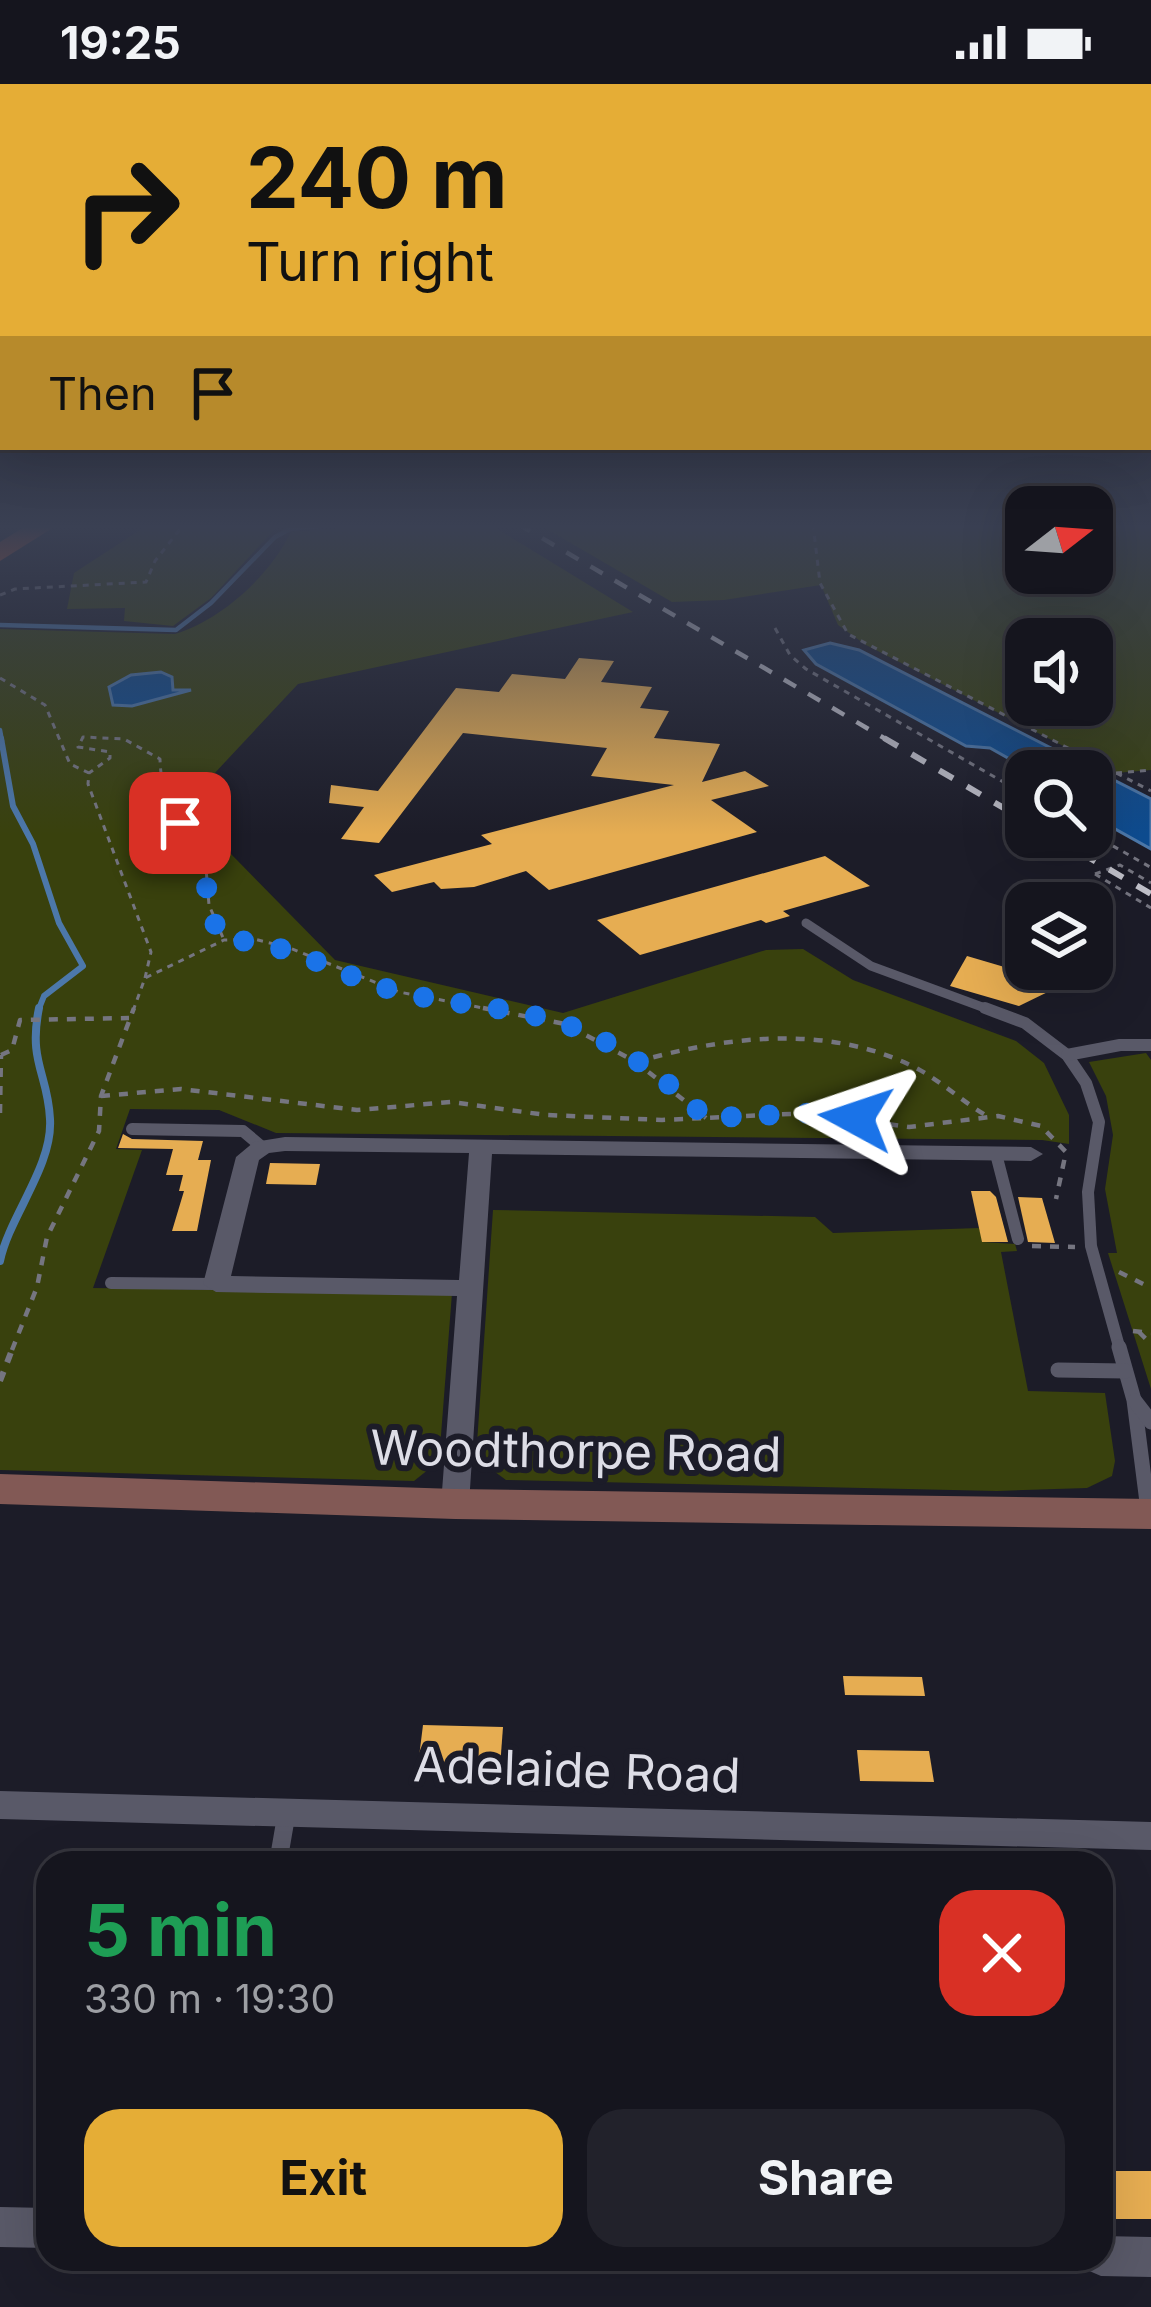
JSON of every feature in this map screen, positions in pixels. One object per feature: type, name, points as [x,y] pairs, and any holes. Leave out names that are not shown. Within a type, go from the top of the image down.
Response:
[{"type":"street","points":[[455,1504],[481,1144]]},
{"type":"street","points":[[471,1288],[216,1284],[248,1157],[262,1147],[481,1144],[1031,1154]]},
{"type":"street","name":"Woodthorpe Road","points":[[0,1489],[455,1504],[1150,1514]]},
{"type":"street","name":"Adelaide Road","points":[[0,1805],[1151,1836]]},
{"type":"street","points":[[0,2227],[36,2228]]},
{"type":"street","points":[[1113,2256],[1151,2257]]},
{"type":"lane","points":[[806,923],[871,966],[1024,1023],[1067,1055],[1086,1082],[1097,1110],[1099,1136],[1088,1192],[1091,1246],[1134,1400],[1150,1514]]},
{"type":"lane","points":[[1067,1055],[1120,1045],[1151,1045]]},
{"type":"lane","points":[[132,1129],[243,1131],[262,1147]]},
{"type":"lane","points":[[996,1154],[1018,1239]]},
{"type":"lane","points":[[111,1283],[216,1284]]},
{"type":"lane","points":[[1058,1370],[1125,1372]]},
{"type":"lane","points":[[1134,1400],[1151,1422]]},
{"type":"lane","points":[[280,1851],[287,1810]]},
{"type":"path","points":[[775,628],[790,655],[806,669],[1005,783]]},
{"type":"path","points":[[843,628],[1151,791]]},
{"type":"path","points":[[0,678],[46,705],[70,764],[89,773]]},
{"type":"path","points":[[0,1381],[37,1287],[47,1237],[99,1131],[101,1096],[152,952],[88,784],[89,773],[110,758],[110,752],[77,748],[83,737],[116,736],[160,759],[161,791],[180,823],[204,844],[205,898],[211,921],[224,940]]},
{"type":"path","points":[[1116,773],[1151,770]]},
{"type":"path","points":[[1113,846],[1150,868]]},
{"type":"path","points":[[1151,883],[1120,865],[1095,874],[1151,908]]},
{"type":"path","points":[[145,978],[224,940],[254,940],[290,948],[399,992],[566,1024],[636,1062],[706,1118]]},
{"type":"path","points":[[0,1113],[1,1054],[12,1050],[20,1020],[129,1018]]},
{"type":"path","points":[[636,1062],[674,1050],[763,1038],[845,1044],[916,1068],[989,1117]]},
{"type":"path","points":[[101,1096],[181,1089],[358,1109],[451,1102],[546,1115],[706,1118],[810,1113],[910,1127],[989,1117],[1041,1126],[1066,1152],[1056,1198]]},
{"type":"path","points":[[1059,1237],[1062,1246]]},
{"type":"path","points":[[1139,1332],[1151,1344]]},
{"type":"green space","points":[[191,628],[560,628],[298,684],[184,806],[335,960],[563,1013],[766,950],[803,949],[853,980],[1016,1041],[1044,1063],[1069,1115],[1069,1144],[1042,1140],[276,1133],[219,1110],[130,1109],[116,1149],[142,1150],[93,1288],[452,1293],[439,1461],[414,1481],[0,1470],[0,629],[175,634]]},
{"type":"green space","points":[[842,628],[1005,628],[1005,716],[866,645]]},
{"type":"green space","points":[[1113,628],[1151,628],[1151,770],[1116,773],[1113,750],[1071,750],[1024,726],[1113,726]]},
{"type":"green space","points":[[1146,1053],[1151,1060],[1151,1389],[1108,1253],[1117,1253],[1105,1189],[1113,1135],[1106,1096],[1089,1062]]},
{"type":"green space","points":[[493,1210],[815,1217],[833,1233],[979,1228],[983,1242],[1015,1244],[1017,1251],[1001,1252],[1028,1391],[1105,1393],[1115,1461],[1112,1476],[1087,1488],[997,1491],[506,1480],[476,1458]]},
{"type":"water","points":[[830,643],[859,650],[1055,750],[1005,750],[1005,756],[990,748],[966,746],[816,664],[804,650]]},
{"type":"water","points":[[161,672],[172,677],[173,690],[191,690],[132,706],[113,705],[109,687],[131,675]]},
{"type":"water","points":[[1113,780],[1151,799],[1151,849],[1113,828]]},
{"type":"building","points":[[579,658],[614,661],[601,682],[652,687],[640,708],[669,711],[654,738],[720,744],[702,782],[745,771],[769,786],[711,800],[757,832],[549,890],[526,871],[474,887],[441,889],[434,882],[392,892],[374,875],[492,844],[481,835],[674,785],[591,776],[607,748],[463,733],[379,843],[341,839],[364,807],[329,803],[331,785],[378,791],[456,688],[499,692],[512,674],[565,679]]},
{"type":"building","points":[[825,856],[870,886],[783,911],[790,916],[640,955],[597,920]]},
{"type":"building","points":[[967,956],[1005,967],[1005,990],[1052,990],[1019,1006],[950,986]]},
{"type":"building","points":[[123,1134],[132,1139],[203,1141],[198,1160],[211,1160],[197,1231],[172,1231],[184,1191],[179,1191],[183,1175],[166,1175],[173,1149],[118,1148]]},
{"type":"building","points":[[270,1163],[320,1164],[316,1185],[266,1184]]},
{"type":"building","points":[[971,1191],[990,1191],[996,1197],[1008,1242],[982,1242]]},
{"type":"building","points":[[1018,1197],[1042,1198],[1055,1243],[1028,1242]]},
{"type":"building","points":[[843,1676],[922,1677],[925,1696],[845,1695]]},
{"type":"building","points":[[423,1725],[503,1727],[500,1767],[418,1765]]},
{"type":"building","points":[[857,1750],[929,1751],[934,1782],[860,1781]]},
{"type":"building","points":[[1113,2171],[1151,2171],[1151,2219],[1113,2219]]},
{"type":"waterway","points":[[96,628],[179,628]]},
{"type":"waterway","points":[[0,730],[2,741]]},
{"type":"waterway","points":[[1,738],[13,806],[33,844],[59,923],[83,966],[44,996],[39,1009]]},
{"type":"waterway","points":[[0,1261],[49,1137],[49,1104],[37,1055],[39,1009]]},
{"type":"railway","points":[[695,628],[889,741]]},
{"type":"railway","points":[[884,738],[1005,809]]},
{"type":"railway","points":[[1090,858],[1151,894]]},
{"type":"route","points":[[180,823],[204,844],[205,898],[211,921],[224,940],[254,940],[290,948],[399,992],[566,1024],[636,1062],[706,1118],[810,1113],[856,1118]]}]
